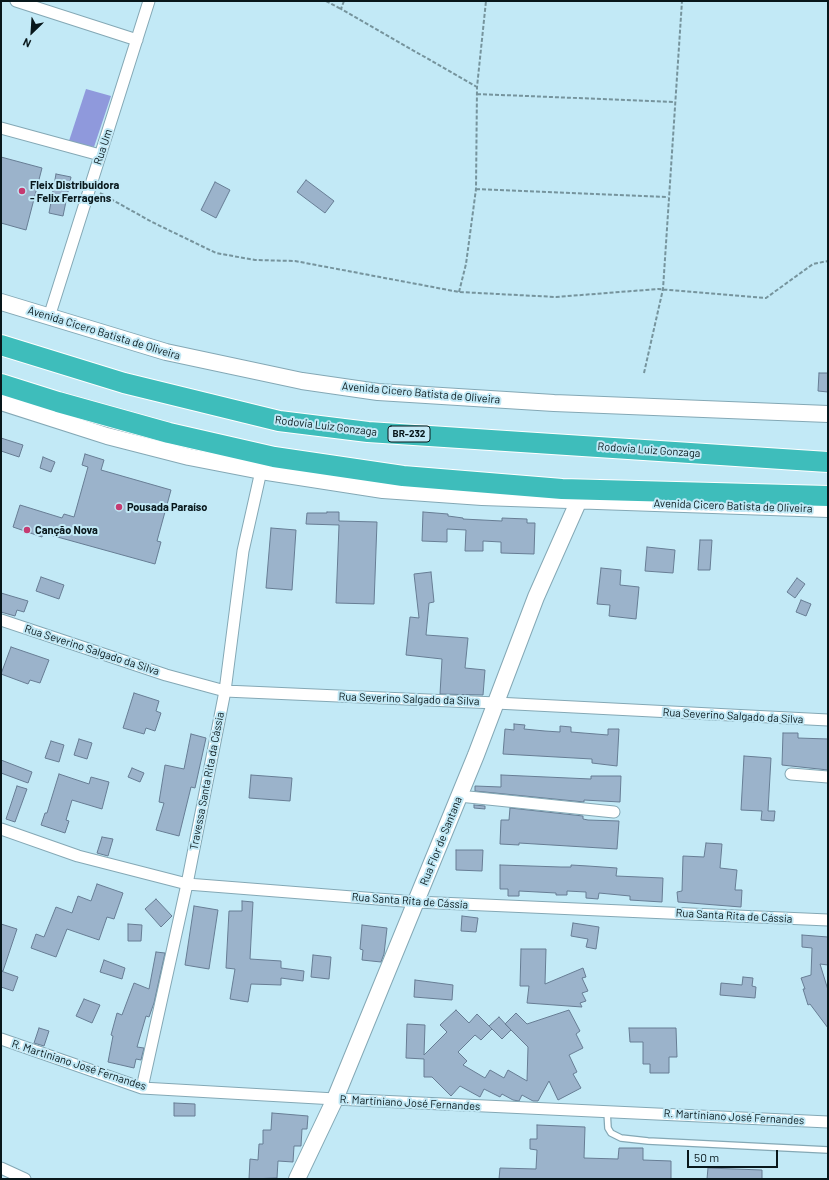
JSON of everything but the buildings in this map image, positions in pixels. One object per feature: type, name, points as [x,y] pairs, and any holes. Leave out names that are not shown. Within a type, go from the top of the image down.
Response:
[{"type":"highway","name":"Rodovia Luiz Gonzaga","points":[[1,344],[124,383],[279,421],[368,432],[828,462]]},
{"type":"highway","points":[[1,384],[58,402],[169,433],[267,456],[403,476],[562,489],[828,496]]},
{"type":"main road","name":"Avenida Cicero Batista de Oliveira","points":[[1,302],[181,356],[302,381],[378,392],[554,403],[828,414]]},
{"type":"main road","name":"Avenida Cicero Batista de Oliveira","points":[[1,402],[107,436],[189,457],[261,471],[383,490],[482,497],[828,509]]},
{"type":"main road","name":"Rua Flor de Santana","points":[[297,1179],[335,1099],[459,796],[536,597],[579,500]]},
{"type":"street","points":[[16,1],[137,40]]},
{"type":"street","name":"Rua Um","points":[[49,317],[149,1]]},
{"type":"street","points":[[1,128],[100,155]]},
{"type":"street","name":"Travessa Santa Rita da Cássia","points":[[142,1088],[186,884],[225,691],[244,551],[261,471]]},
{"type":"street","name":"Rua Severino Salgado da Silva","points":[[1,620],[166,675],[225,691],[828,720]]},
{"type":"street","points":[[791,774],[828,777]]},
{"type":"street","points":[[459,796],[614,812]]},
{"type":"street","name":"Rua Santa Rita de Cássia","points":[[1,829],[78,856],[186,884],[416,902],[828,920]]},
{"type":"street","name":"R. Martiniano José Fernandes","points":[[1,1039],[142,1088],[335,1099],[828,1122]]},
{"type":"street","points":[[1,1168],[25,1179]]},
{"type":"lane","points":[[607,1111],[608,1128],[611,1133],[621,1138],[648,1141],[828,1150]]},
{"type":"path","points":[[326,1],[477,87]]},
{"type":"path","points":[[342,9],[344,1]]},
{"type":"path","points":[[459,292],[466,264],[476,189],[477,87],[486,1]]},
{"type":"path","points":[[644,373],[662,289],[682,1]]},
{"type":"path","points":[[477,94],[675,102]]},
{"type":"path","points":[[90,187],[152,222],[216,253],[255,260],[295,261],[459,292],[556,297],[662,289],[766,298],[813,264],[828,261]]},
{"type":"path","points":[[476,189],[669,197]]},
{"type":"water","points":[[86,89],[111,96],[94,147],[69,141]]},
{"type":"place","name":"Fleix Distribuidora - Felix Ferragens","points":[[22,191]]},
{"type":"place","name":"Pousada Paraíso","points":[[119,507]]},
{"type":"place","name":"Canção Nova","points":[[27,530]]}]
